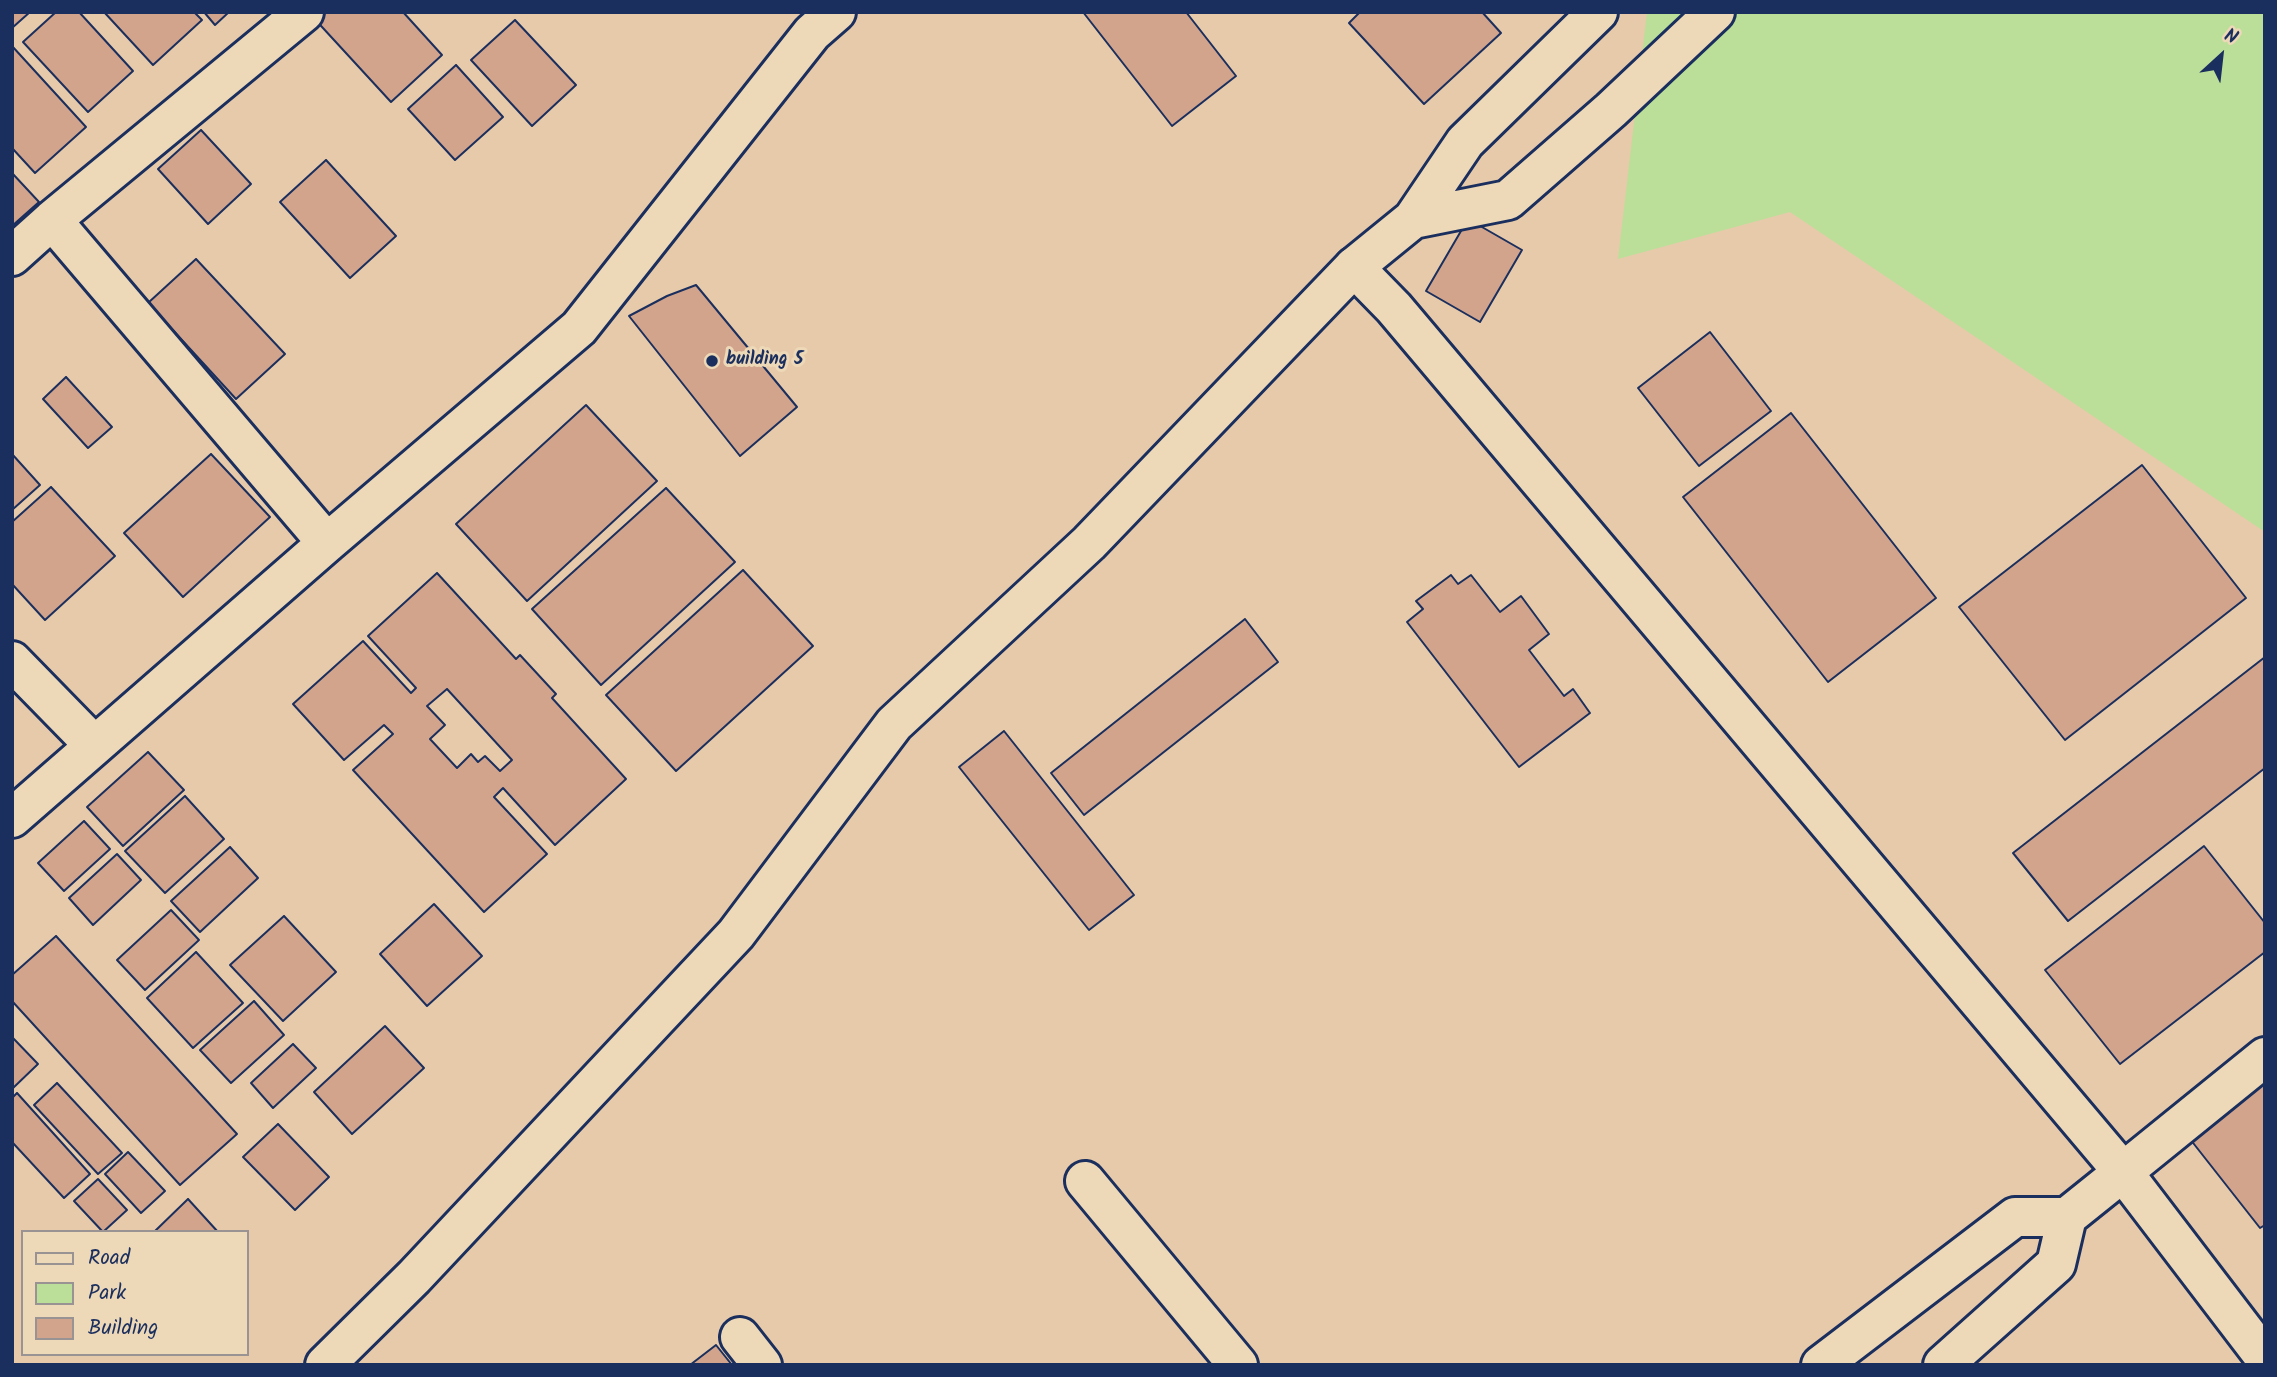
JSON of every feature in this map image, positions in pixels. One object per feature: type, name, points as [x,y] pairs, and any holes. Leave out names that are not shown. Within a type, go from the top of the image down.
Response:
[{"type":"street","points":[[12,256],[304,12]]},
{"type":"street","points":[[325,1365],[414,1277],[736,934],[894,724],[1089,543],[1354,267],[1413,219],[1465,142],[1598,12]]},
{"type":"street","points":[[1413,219],[1508,200],[1611,110],[1715,12]]},
{"type":"street","points":[[12,818],[327,543],[579,328],[814,19]]},
{"type":"street","points":[[52,220],[327,543]]},
{"type":"street","points":[[1354,267],[1394,308],[2123,1172],[2265,1358]]},
{"type":"street","points":[[12,661],[94,745]]},
{"type":"street","points":[[1943,1365],[2056,1264],[2067,1217],[2265,1057]]},
{"type":"street","points":[[1085,1181],[1238,1365]]},
{"type":"street","points":[[1821,1365],[2015,1217],[2067,1217]]},
{"type":"green space","points":[[1647,12],[2265,12],[2265,532],[1790,212],[1618,259]]},
{"type":"building","points":[[12,12],[30,12],[12,28]]},
{"type":"building","points":[[56,12],[79,12],[133,71],[88,112],[23,42]]},
{"type":"building","points":[[104,12],[194,12],[202,20],[153,65]]},
{"type":"building","points":[[204,12],[229,12],[215,25]]},
{"type":"building","points":[[314,12],[403,12],[442,55],[391,102],[311,15]]},
{"type":"building","points":[[1083,12],[1186,12],[1236,76],[1172,126]]},
{"type":"building","points":[[1360,12],[1482,12],[1501,33],[1424,104],[1349,23]]},
{"type":"building","points":[[515,20],[576,85],[532,126],[471,60]]},
{"type":"building","points":[[12,46],[86,127],[35,173],[12,148]]},
{"type":"building","points":[[456,65],[503,117],[455,160],[408,109]]},
{"type":"building","points":[[201,130],[251,184],[208,224],[158,169]]},
{"type":"building","points":[[326,160],[396,236],[350,278],[280,202]]},
{"type":"building","points":[[12,173],[39,202],[12,226]]},
{"type":"building","points":[[1468,219],[1522,250],[1480,322],[1426,291]]},
{"type":"building","points":[[196,259],[285,354],[236,399],[148,303]]},
{"type":"building","name":"building 5","points":[[696,285],[797,407],[740,456],[629,316],[667,296]]},
{"type":"building","points":[[1710,332],[1771,411],[1699,466],[1638,388]]},
{"type":"building","points":[[66,377],[112,427],[88,448],[43,399]]},
{"type":"building","points":[[586,405],[657,481],[527,601],[456,524]]},
{"type":"building","points":[[1791,413],[1936,598],[1828,682],[1683,497]]},
{"type":"building","points":[[12,454],[40,485],[12,510]]},
{"type":"building","points":[[211,454],[270,517],[183,597],[124,533]]},
{"type":"building","points":[[2142,465],[2246,598],[2065,740],[1959,607]]},
{"type":"building","points":[[51,487],[115,556],[45,620],[12,584],[12,522]]},
{"type":"building","points":[[666,488],[735,562],[601,685],[532,609]]},
{"type":"building","points":[[743,570],[813,646],[676,771],[606,695]]},
{"type":"building","points":[[437,573],[516,659],[520,655],[556,694],[552,698],[626,779],[555,845],[503,788],[494,797],[547,854],[484,912],[353,770],[393,734],[384,725],[344,760],[293,704],[363,641],[411,693],[416,688],[368,636]],"holes":[[[447,689],[512,760],[500,771],[485,756],[478,762],[471,754],[457,768],[430,739],[445,725],[427,706]]]},
{"type":"building","points":[[1451,575],[1458,584],[1471,575],[1500,612],[1521,596],[1549,634],[1529,650],[1564,696],[1573,689],[1590,713],[1519,767],[1407,622],[1423,609],[1416,601]]},
{"type":"building","points":[[1245,619],[1278,662],[1084,815],[1051,773]]},
{"type":"building","points":[[2265,657],[2265,768],[2068,921],[2013,853]]},
{"type":"building","points":[[1004,731],[1134,895],[1089,930],[959,767]]},
{"type":"building","points":[[148,752],[184,790],[123,846],[87,807]]},
{"type":"building","points":[[185,796],[224,839],[165,893],[125,851]]},
{"type":"building","points":[[84,821],[110,849],[64,891],[38,863]]},
{"type":"building","points":[[2204,846],[2265,923],[2265,952],[2120,1064],[2045,970]]},
{"type":"building","points":[[230,847],[258,878],[200,932],[171,901]]},
{"type":"building","points":[[117,854],[141,880],[93,925],[69,898]]},
{"type":"building","points":[[434,904],[482,956],[427,1006],[380,954]]},
{"type":"building","points":[[171,910],[199,940],[145,990],[117,960]]},
{"type":"building","points":[[284,916],[336,972],[283,1021],[230,965]]},
{"type":"building","points":[[56,936],[237,1134],[180,1185],[12,1001],[12,975]]},
{"type":"building","points":[[196,952],[243,1003],[193,1048],[147,998]]},
{"type":"building","points":[[254,1001],[284,1035],[231,1083],[200,1050]]},
{"type":"building","points":[[385,1026],[424,1068],[352,1134],[314,1092]]},
{"type":"building","points":[[12,1037],[38,1064],[12,1089]]},
{"type":"building","points":[[293,1044],[316,1068],[273,1108],[251,1083]]},
{"type":"building","points":[[2265,1081],[2265,1225],[2260,1228],[2190,1139]]},
{"type":"building","points":[[57,1083],[122,1153],[98,1174],[34,1105]]},
{"type":"building","points":[[17,1093],[90,1174],[64,1198],[12,1142],[12,1098]]},
{"type":"building","points":[[278,1124],[329,1177],[295,1210],[243,1157]]},
{"type":"building","points":[[128,1152],[165,1191],[141,1213],[105,1174]]},
{"type":"building","points":[[98,1179],[127,1210],[105,1230],[101,1230],[74,1201]]},
{"type":"building","points":[[188,1199],[216,1230],[156,1230]]},
{"type":"building","points":[[716,1345],[732,1365],[690,1365]]},
{"type":"place","name":"building 5","points":[[712,361]]}]
